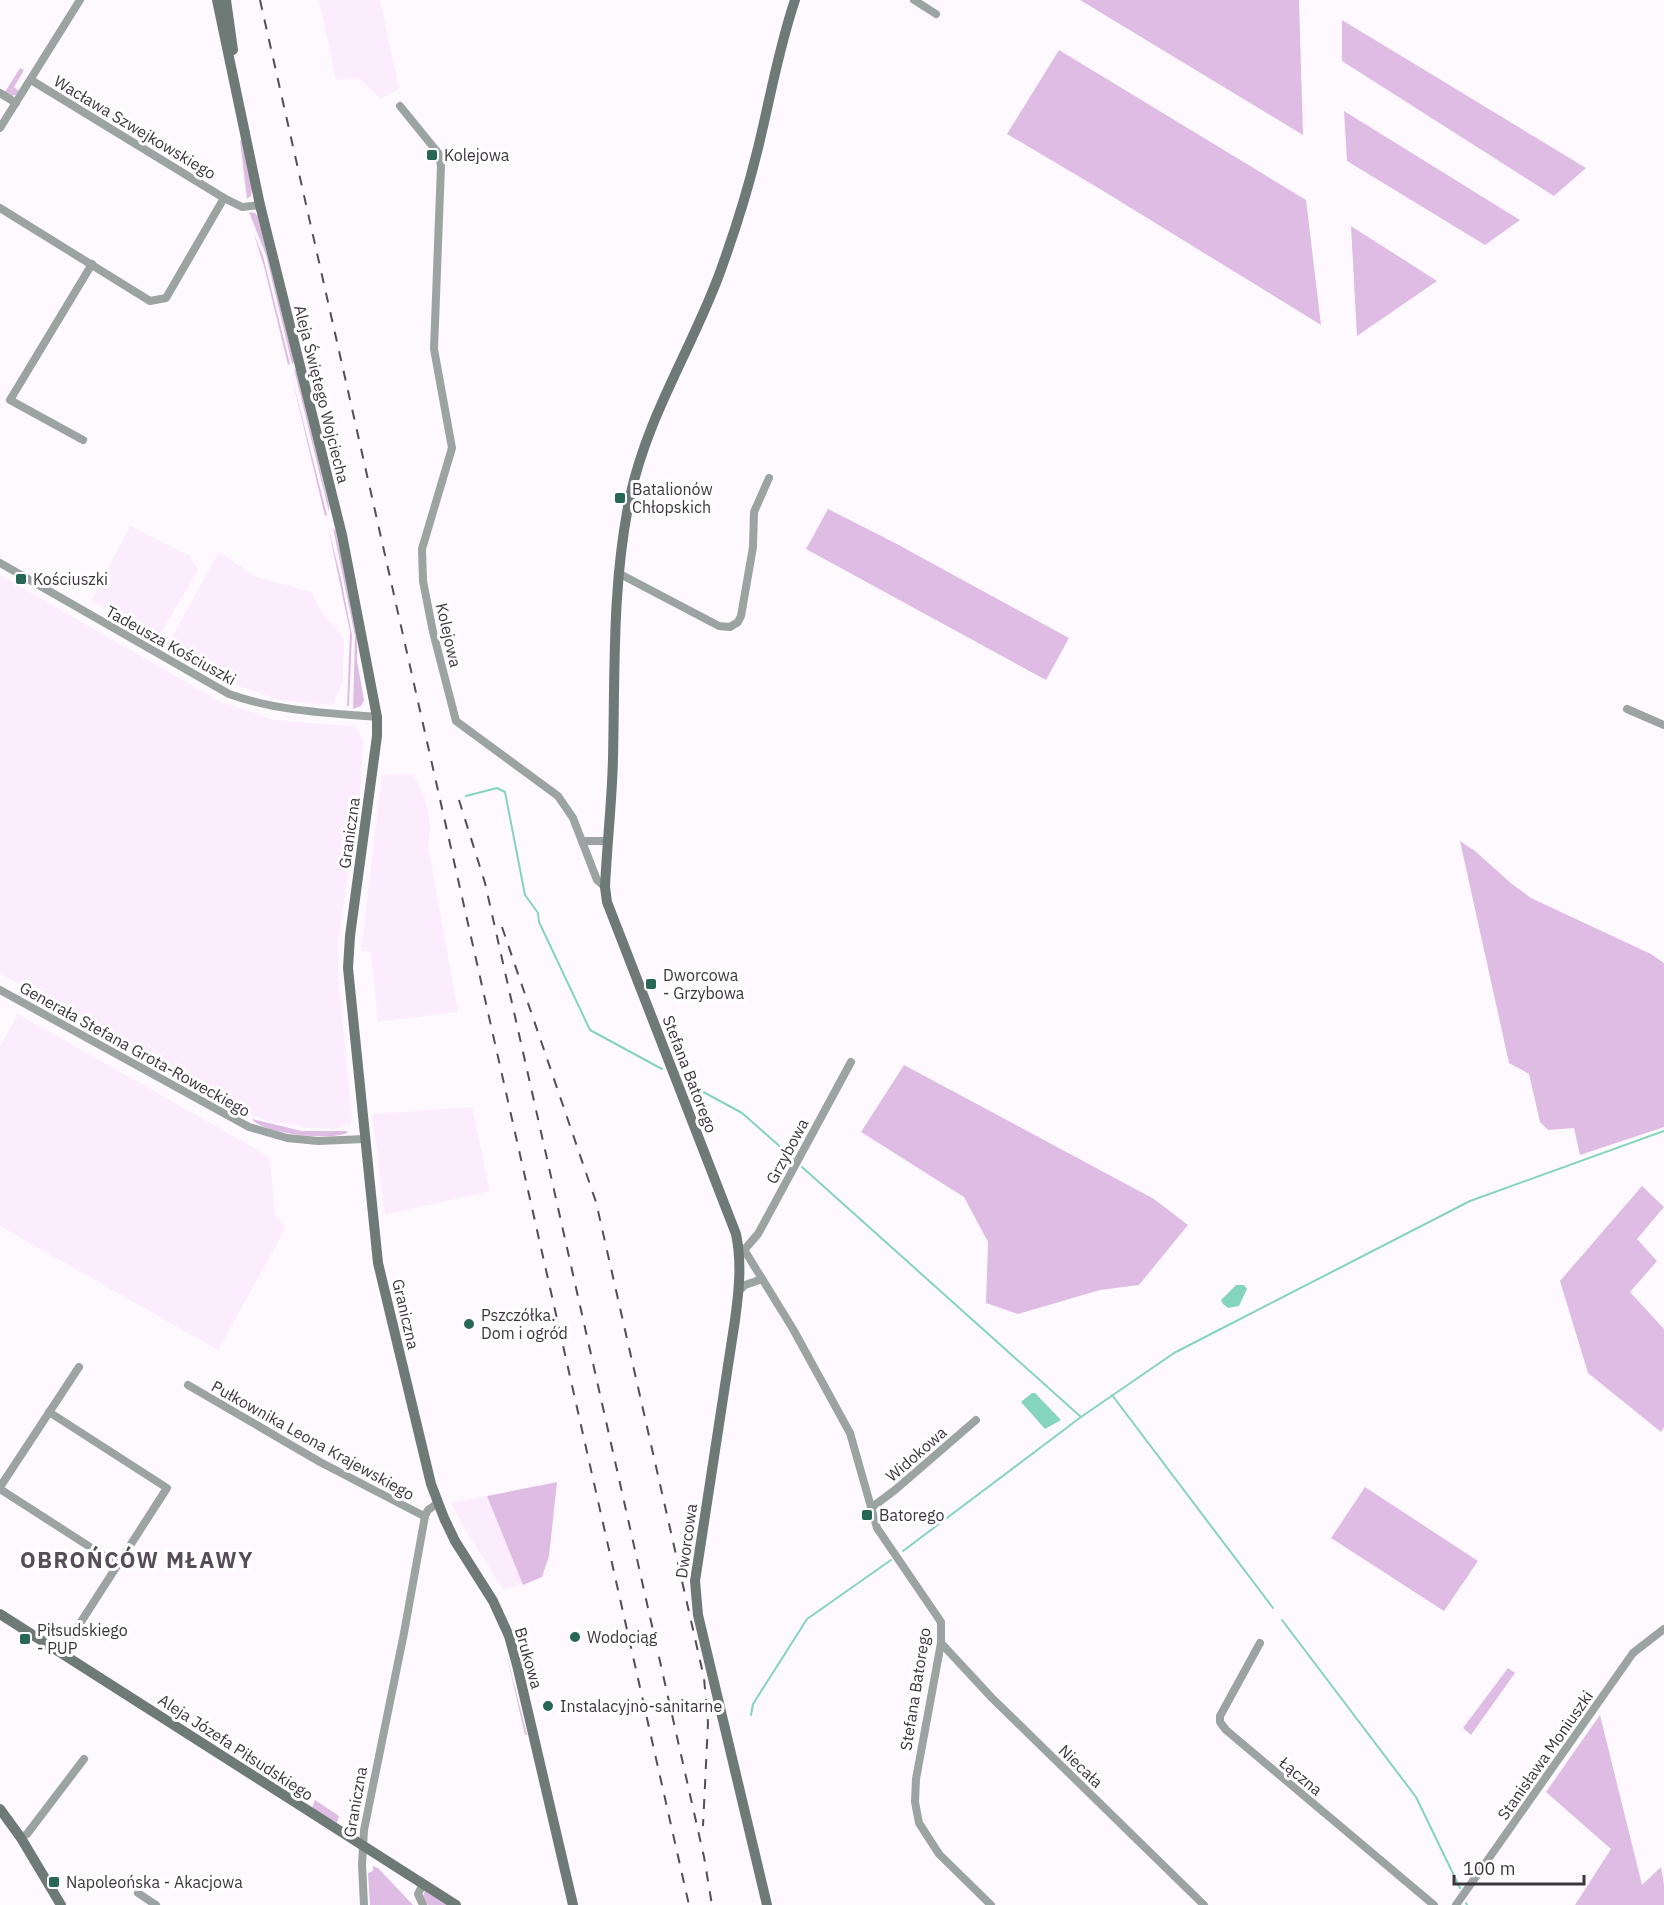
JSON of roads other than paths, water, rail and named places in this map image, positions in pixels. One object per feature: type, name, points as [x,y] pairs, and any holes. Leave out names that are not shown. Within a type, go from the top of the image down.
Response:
[{"type":"street","points":[[0,128],[80,0]]},
{"type":"street","name":"Aleja Świętego Wojciecha","points":[[217,0],[260,205],[342,535],[376,717]]},
{"type":"street","name":"Aleja Świętego Wojciecha","points":[[225,0],[231,28],[234,78]]},
{"type":"street","points":[[605,887],[613,760],[618,573],[630,498],[643,447],[653,421],[718,276],[739,216],[758,151],[776,64],[795,0]]},
{"type":"street","points":[[914,0],[936,14]]},
{"type":"street","name":"Wacława Szwejkowskiego","points":[[31,80],[224,198],[242,207],[260,205]]},
{"type":"street","points":[[0,93],[16,103]]},
{"type":"street","name":"Kolejowa","points":[[400,106],[439,154],[441,166],[434,349],[452,448],[423,543],[421,564],[433,632],[456,722]]},
{"type":"street","name":"Wacława Szwejkowskiego","points":[[92,264],[150,301],[166,298],[224,198]]},
{"type":"street","points":[[0,208],[92,264],[10,400],[83,440]]},
{"type":"street","points":[[618,573],[719,626],[730,627],[738,622],[753,547],[754,512],[769,478]]},
{"type":"street","name":"Tadeusza Kościuszki","points":[[0,563],[229,694],[245,700],[284,708],[376,717]]},
{"type":"street","points":[[1627,709],[1664,725]]},
{"type":"street","name":"Graniczna","points":[[376,717],[377,736],[350,936],[348,968],[378,1263],[438,1503]]},
{"type":"street","name":"Stefana Batorego","points":[[456,722],[558,796],[573,818],[597,880],[605,887],[607,902],[741,1248],[793,1329],[850,1433],[877,1528],[941,1622],[941,1643],[916,1779],[915,1802],[919,1823],[939,1854],[991,1905]]},
{"type":"street","points":[[582,841],[607,841]]},
{"type":"street","name":"Generała Stefana Grota-Roweckiego","points":[[0,990],[249,1127],[287,1138],[318,1141],[365,1139]]},
{"type":"street","name":"Grzybowa","points":[[741,1248],[758,1234],[850,1062]]},
{"type":"street","name":"Dworcowa","points":[[741,1248],[738,1292],[695,1581],[698,1615],[767,1905]]},
{"type":"street","points":[[738,1292],[745,1285],[762,1279]]},
{"type":"street","points":[[79,1367],[0,1488],[118,1565]]},
{"type":"street","name":"Pułkownika Leona Krajewskiego","points":[[188,1385],[320,1462],[425,1515]]},
{"type":"street","points":[[49,1412],[167,1488],[61,1653]]},
{"type":"street","name":"Widokowa","points":[[871,1508],[976,1420]]},
{"type":"street","points":[[425,1515],[438,1503]]},
{"type":"street","name":"Brukowa","points":[[438,1503],[455,1541],[493,1601],[509,1636],[518,1665],[573,1905]]},
{"type":"street","name":"Graniczna","points":[[364,1905],[362,1846],[425,1515]]},
{"type":"street","name":"Aleja Józefa Piłsudskiego","points":[[0,1614],[456,1905]]},
{"type":"street","name":"Stanisława Moniuszki","points":[[1456,1905],[1634,1653],[1664,1629]]},
{"type":"street","name":"Niecała","points":[[941,1643],[992,1698],[1204,1905]]},
{"type":"street","name":"Łączna","points":[[1260,1643],[1220,1716],[1220,1722],[1226,1730],[1434,1905]]},
{"type":"street","points":[[21,1838],[27,1834],[84,1759]]},
{"type":"street","points":[[0,1809],[21,1838],[62,1905]]},
{"type":"street","points":[[423,1884],[418,1894],[423,1905]]},
{"type":"street","points":[[138,1893],[156,1905]]},
{"type":"waterway","points":[[466,796],[497,788],[505,792],[525,895],[538,913],[539,922],[590,1030],[662,1069]]},
{"type":"waterway","points":[[685,1082],[742,1113],[793,1158]]},
{"type":"waterway","points":[[802,1167],[1081,1417],[1174,1353],[1470,1201],[1664,1131]]},
{"type":"waterway","points":[[1112,1395],[1273,1608]]},
{"type":"waterway","points":[[903,1551],[1081,1417]]},
{"type":"waterway","points":[[751,1715],[753,1704],[807,1619],[891,1560]]},
{"type":"waterway","points":[[1282,1620],[1416,1797],[1460,1888]]},
{"type":"railway","points":[[260,0],[689,1905]]},
{"type":"railway","points":[[459,800],[485,883],[704,1857],[712,1905]]},
{"type":"railway","points":[[502,927],[596,1202],[704,1678],[708,1723],[703,1826]]},
{"type":"place","name":"Kolejowa","points":[[432,155]]},
{"type":"place","name":"Batalionów Chłopskich","points":[[620,498]]},
{"type":"place","name":"Kościuszki","points":[[21,579]]},
{"type":"place","name":"Dworcowa - Grzybowa","points":[[651,984]]},
{"type":"place","name":"Pszczółka. Dom i ogród","points":[[469,1324]]},
{"type":"place","name":"Batorego","points":[[867,1515]]},
{"type":"place","name":"Wodociąg","points":[[575,1637]]},
{"type":"place","name":"Piłsudskiego - PUP","points":[[25,1639]]},
{"type":"place","name":"Instalacyjno-sanitarne","points":[[548,1706]]},
{"type":"place","name":"Napoleońska - Akacjowa","points":[[54,1882]]},
{"type":"district","name":"OBROŃCÓW MŁAWY","points":[[137,1559]]}]
